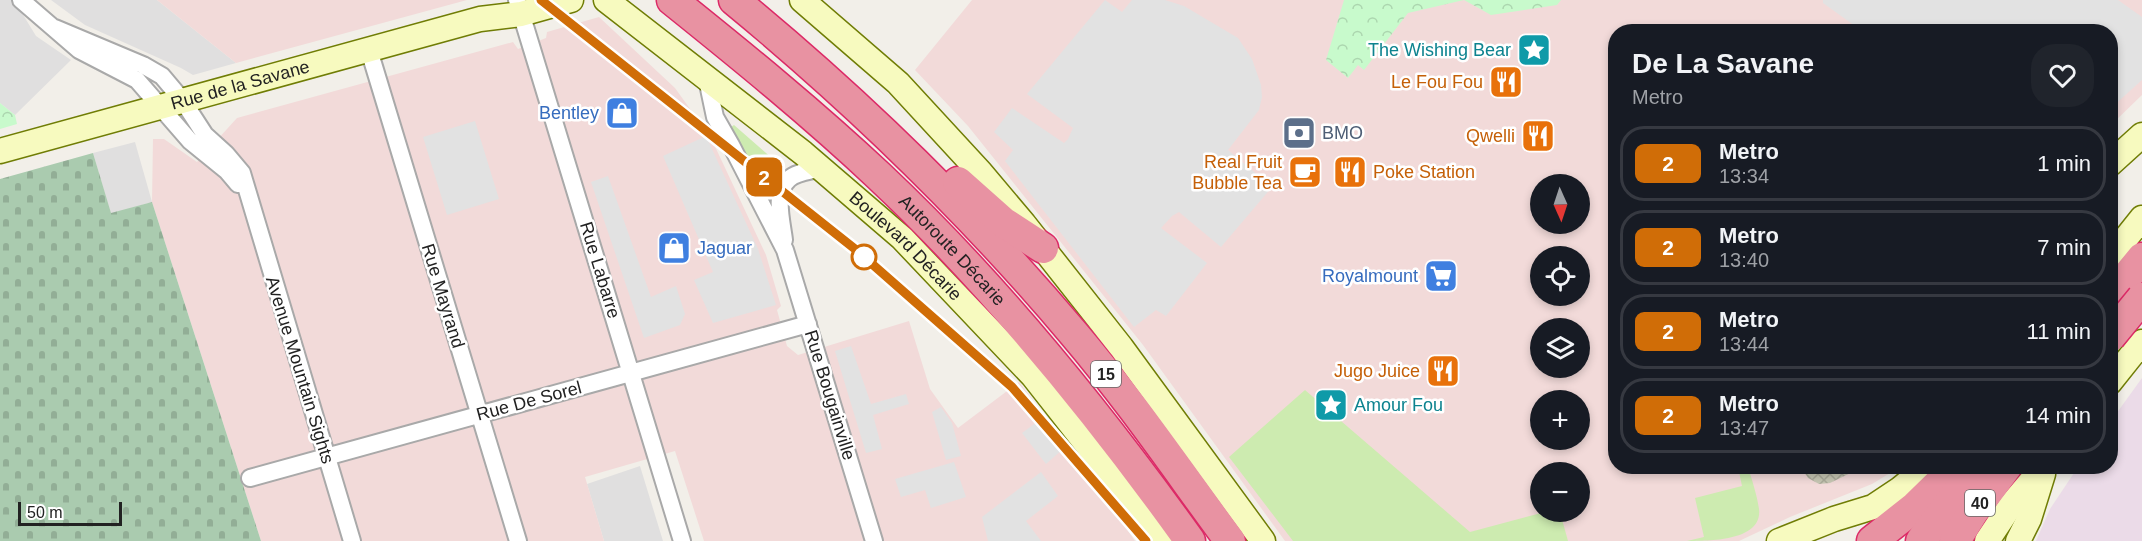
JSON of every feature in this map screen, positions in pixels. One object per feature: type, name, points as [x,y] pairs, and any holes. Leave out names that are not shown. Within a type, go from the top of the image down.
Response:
[{"type":"highway","name":"Autoroute Décarie","points":[[672,0],[817,119],[881,177],[953,250],[1024,327],[1073,386],[1190,541]]},
{"type":"highway","name":"Autoroute Décarie","points":[[734,0],[811,65],[904,152],[1002,252],[1075,335],[1115,385],[1230,541]]},
{"type":"highway","points":[[904,152],[936,163],[1003,222],[1043,248]]},
{"type":"highway","points":[[2118,287],[2142,258]]},
{"type":"highway","points":[[2118,326],[2142,298]]},
{"type":"highway","name":"40","points":[[1872,541],[1915,507],[1949,474]]},
{"type":"highway","points":[[1922,541],[1970,474]]},
{"type":"highway","name":"40","points":[[1955,541],[2001,474]]},
{"type":"main road","name":"Rue de la Savane","points":[[0,151],[480,19],[518,5],[571,0]]},
{"type":"main road","name":"Boulevard Décarie","points":[[606,0],[821,168],[902,238],[1033,376],[1160,541]]},
{"type":"main road","points":[[802,0],[898,83],[970,161],[1043,248],[1169,411],[1263,541]]},
{"type":"main road","points":[[2118,157],[2142,135]]},
{"type":"main road","points":[[2118,248],[2142,218]]},
{"type":"main road","points":[[2118,315],[2130,329],[2142,333]]},
{"type":"main road","points":[[2118,372],[2142,342]]},
{"type":"main road","points":[[1822,541],[1851,526],[1918,474]]},
{"type":"main road","points":[[1987,541],[2011,506],[2038,474]]},
{"type":"main road","points":[[2018,541],[2029,519],[2043,474]]},
{"type":"main road","points":[[1779,541],[1834,519],[1873,507]]},
{"type":"street","name":"Avenue Mountain Sights","points":[[21,0],[55,28],[156,72],[167,81],[172,104],[226,154],[242,173],[352,541]]},
{"type":"street","name":"Rue Labarre","points":[[518,5],[682,541]]},
{"type":"street","name":"Rue Mayrand","points":[[369,50],[518,541]]},
{"type":"street","name":"Rue Bougainville","points":[[707,79],[715,117],[785,250],[874,541]]},
{"type":"street","name":"Rue Bougainville","points":[[785,250],[780,202],[784,184],[792,177],[821,168]]},
{"type":"street","name":"Rue De Sorel","points":[[250,478],[808,324]]},
{"type":"shaded area","points":[[0,0],[14,0],[36,36],[71,60],[15,115],[0,103]]},
{"type":"shaded area","points":[[51,0],[157,0],[236,63],[193,75],[85,25]]},
{"type":"shaded area","points":[[157,0],[467,0],[236,63]]},
{"type":"shaded area","points":[[972,0],[2142,0],[2142,95],[2118,118],[2118,24],[1608,24],[1608,474],[1888,474],[1872,484],[1790,517],[1739,541],[1285,541],[1143,345],[968,126],[915,70]]},
{"type":"shaded area","points":[[1105,0],[1122,12],[1132,0],[1165,0],[1184,6],[1238,38],[1252,59],[1261,85],[1262,97],[1259,110],[1228,150],[1272,187],[1221,247],[1179,212],[1172,216],[1161,228],[1207,263],[1166,316],[1156,310],[1134,327],[1005,161],[1013,150],[994,132],[1012,108],[1064,143],[1068,139],[1073,128],[1027,94]]},
{"type":"shaded area","points":[[1823,0],[2118,0],[2142,17],[2142,80],[2118,102],[2118,24],[1852,24],[1823,3]]},
{"type":"shaded area","points":[[599,17],[675,88],[711,138],[766,255],[781,306],[777,310],[787,346],[798,355],[909,321],[930,389],[958,428],[1019,382],[1094,481],[1135,541],[704,541],[675,451],[585,477],[604,541],[261,541],[152,202],[153,139],[164,139],[197,162],[237,118],[513,42],[518,49],[546,38],[547,32]]},
{"type":"shaded area","points":[[475,121],[499,199],[447,215],[423,137]]},
{"type":"shaded area","points":[[706,136],[758,249],[776,305],[713,323],[694,280],[713,272],[663,156]]},
{"type":"shaded area","points":[[135,142],[152,202],[111,214],[93,153]]},
{"type":"shaded area","points":[[608,176],[651,297],[676,286],[685,314],[680,325],[644,338],[591,182]]},
{"type":"shaded area","points":[[851,346],[871,404],[906,394],[909,404],[873,415],[882,449],[866,453],[835,351]]},
{"type":"shaded area","points":[[2142,378],[2142,541],[2036,541],[2050,509],[2073,474],[2118,474],[2118,411]]},
{"type":"shaded area","points":[[941,407],[952,423],[961,456],[946,460],[932,412]]},
{"type":"shaded area","points":[[1048,414],[1071,442],[1046,464],[1022,433]]},
{"type":"shaded area","points":[[954,462],[966,497],[931,508],[925,490],[901,497],[895,479]]},
{"type":"shaded area","points":[[640,466],[663,541],[604,541],[587,484]]},
{"type":"shaded area","points":[[1041,472],[1058,496],[1026,521],[1041,541],[988,541],[982,517]]},
{"type":"shaded area","points":[[1805,474],[1849,474],[1830,483],[1819,484]]},
{"type":"green space","points":[[1344,0],[1464,0],[1408,13],[1364,70],[1358,65],[1348,78],[1326,60]]},
{"type":"green space","points":[[1464,0],[1561,0],[1557,5],[1491,15]]},
{"type":"green space","points":[[0,103],[15,115],[17,124],[0,129]]},
{"type":"green space","points":[[734,125],[782,167],[784,173],[773,193],[772,201],[768,201],[731,127]]},
{"type":"green space","points":[[93,153],[111,213],[152,202],[261,541],[0,541],[0,179]]},
{"type":"green space","points":[[1305,390],[1470,532],[1530,516],[1530,522],[1563,522],[1568,541],[1293,541],[1229,457]]},
{"type":"green space","points":[[1739,474],[1750,474],[1759,509],[1758,520],[1753,528],[1733,537],[1687,541],[1704,537],[1695,498],[1742,486]]},
{"type":"metro line","name":"2","points":[[541,0],[855,249],[1012,387],[1146,541]]},
{"type":"place","name":"The Wishing Bear","points":[[1534,50]]},
{"type":"place","name":"Le Fou Fou","points":[[1506,82]]},
{"type":"place","name":"Bentley","points":[[622,113]]},
{"type":"place","name":"BMO","points":[[1299,133]]},
{"type":"place","name":"Qwelli","points":[[1538,136]]},
{"type":"place","name":"Real Fruit Bubble Tea","points":[[1305,172]]},
{"type":"place","name":"Poke Station","points":[[1350,172]]},
{"type":"place","name":"Jaguar","points":[[674,248]]},
{"type":"place","name":"Royalmount","points":[[1441,276]]},
{"type":"place","name":"Jugo Juice","points":[[1443,371]]},
{"type":"place","name":"Amour Fou","points":[[1331,405]]}]
